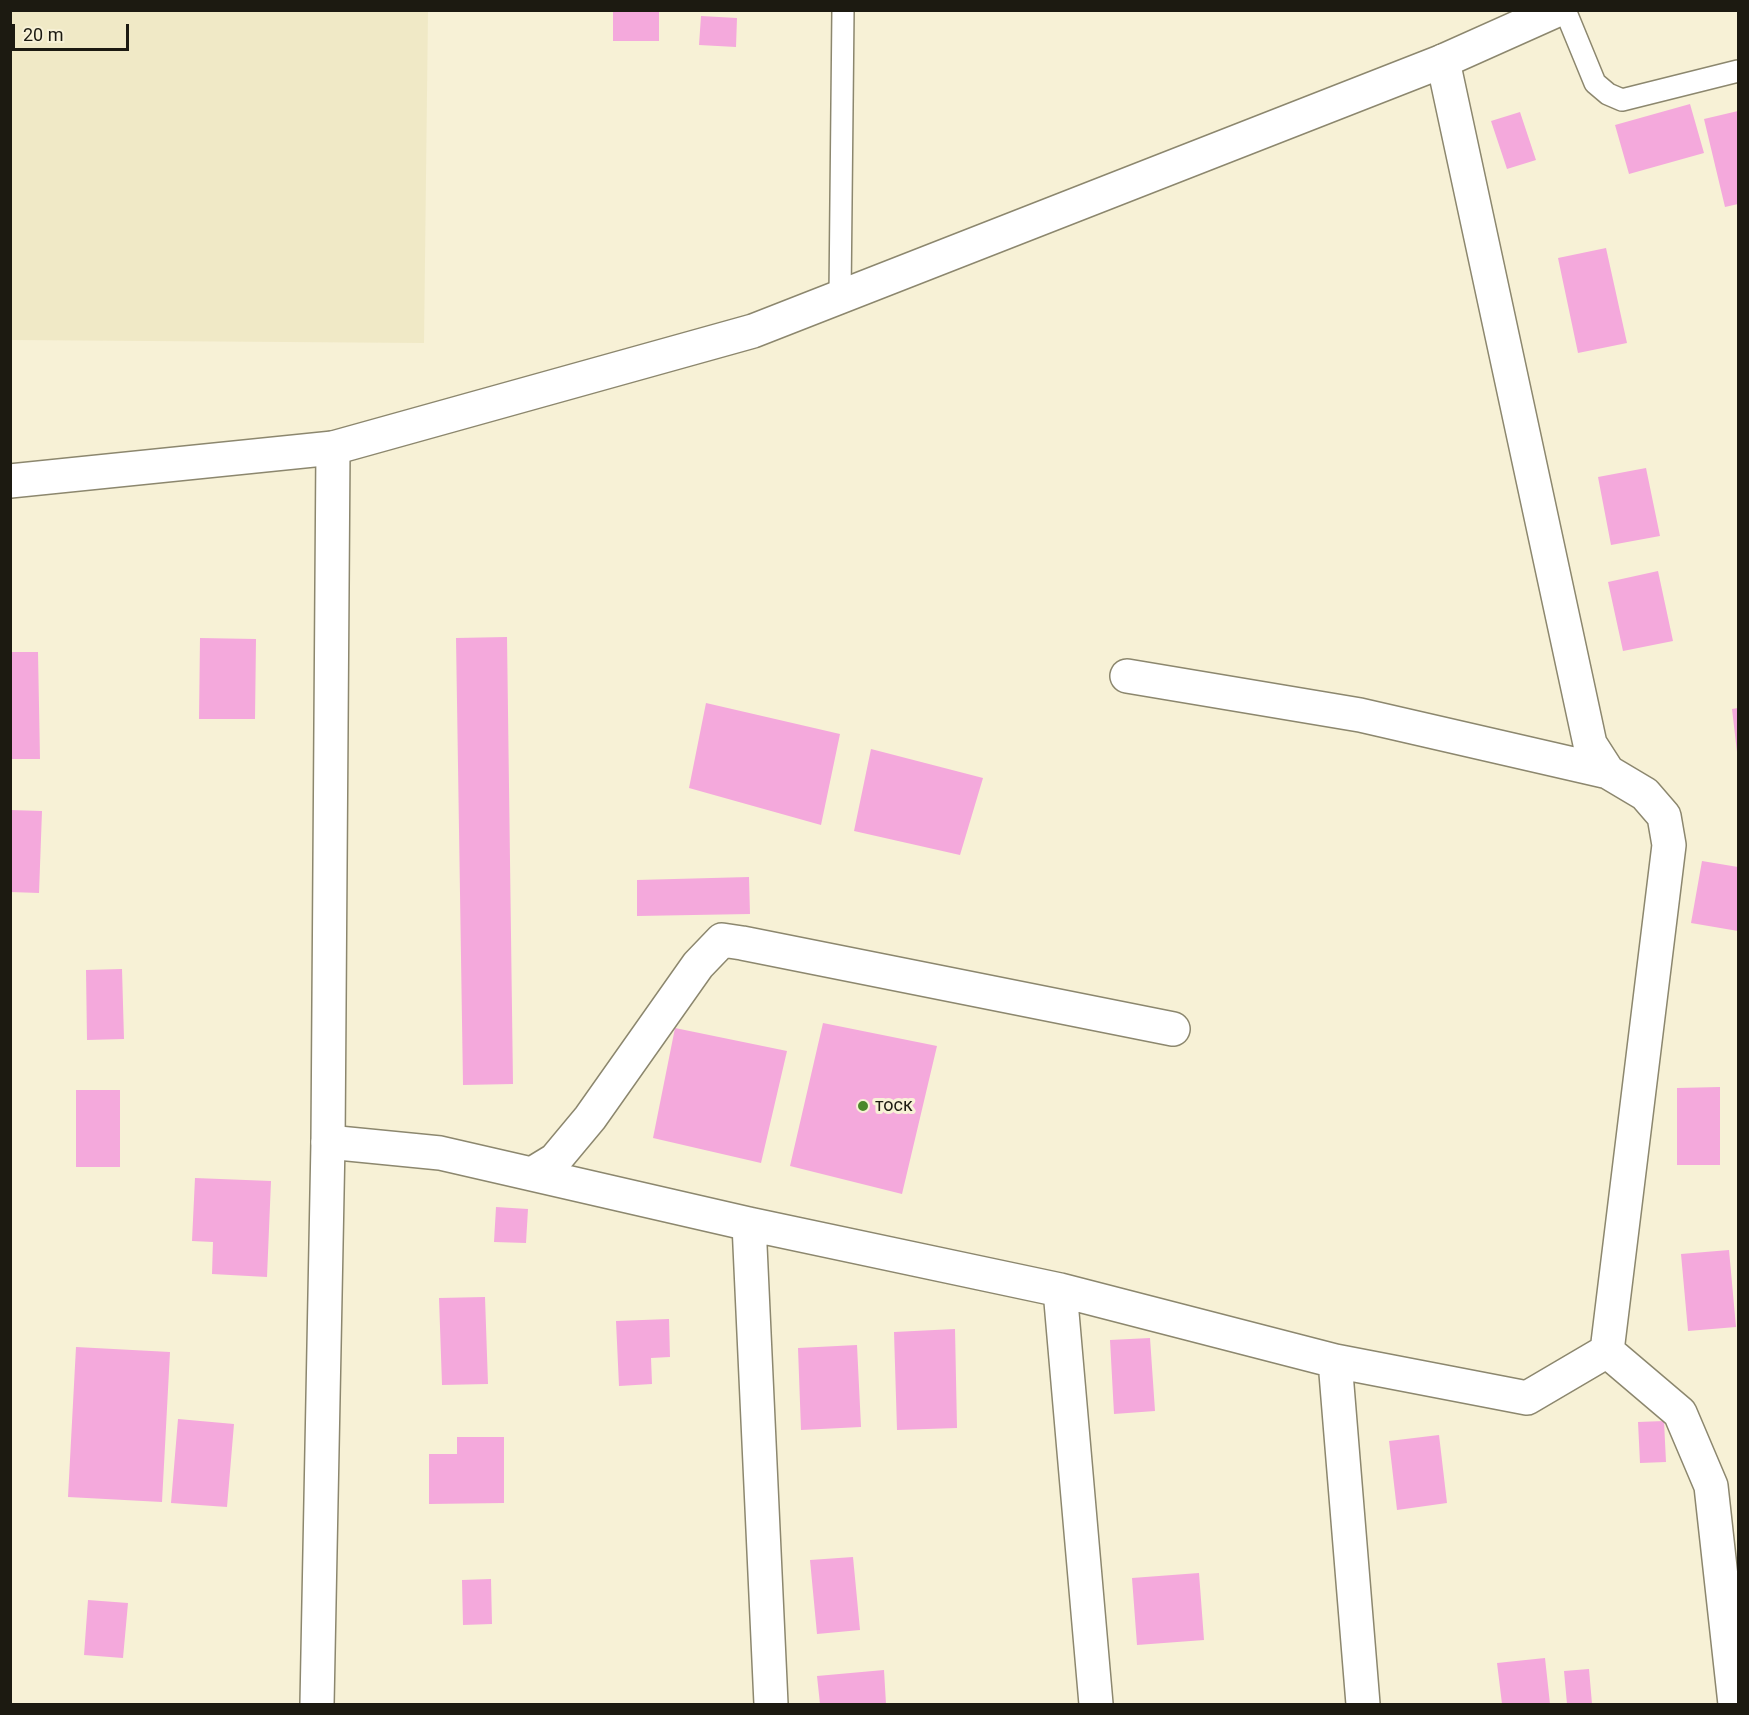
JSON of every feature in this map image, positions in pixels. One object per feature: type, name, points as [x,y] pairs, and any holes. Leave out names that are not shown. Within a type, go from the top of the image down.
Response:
[{"type":"street","points":[[10,481],[333,448],[753,331],[1443,61],[1557,10]]},
{"type":"street","points":[[1443,61],[1590,744],[1608,772]]},
{"type":"street","points":[[317,1704],[328,1142],[333,448]]},
{"type":"street","points":[[1128,676],[1360,715],[1608,772],[1645,794],[1664,816],[1669,845],[1607,1351]]},
{"type":"street","points":[[532,1174],[555,1160],[590,1118],[698,965],[722,940],[742,942],[1173,1029]]},
{"type":"street","points":[[328,1142],[441,1153],[749,1224],[1060,1290],[1335,1361],[1527,1398],[1607,1351]]},
{"type":"street","points":[[749,1224],[771,1704]]},
{"type":"street","points":[[1060,1290],[1096,1704]]},
{"type":"street","points":[[1607,1351],[1680,1413],[1711,1486],[1735,1704]]},
{"type":"street","points":[[1335,1361],[1363,1704]]},
{"type":"lane","points":[[840,297],[843,10]]},
{"type":"lane","points":[[1564,10],[1595,83],[1608,94],[1622,100],[1738,71]]},
{"type":"shaded area","points":[[11,10],[428,11],[424,343],[11,340]]},
{"type":"building","points":[[613,10],[659,10],[659,41],[613,41]]},
{"type":"building","points":[[701,16],[737,18],[736,47],[699,45]]},
{"type":"building","points":[[1690,104],[1704,153],[1629,174],[1615,125]]},
{"type":"building","points":[[1738,111],[1738,204],[1725,207],[1704,119]]},
{"type":"building","points":[[1520,112],[1536,160],[1507,169],[1491,121]]},
{"type":"building","points":[[1606,248],[1627,343],[1578,353],[1558,258]]},
{"type":"building","points":[[1646,468],[1660,536],[1611,545],[1598,477]]},
{"type":"building","points":[[1658,571],[1673,641],[1623,651],[1608,582]]},
{"type":"building","points":[[507,637],[513,1084],[463,1085],[456,638]]},
{"type":"building","points":[[200,638],[256,639],[255,719],[199,719]]},
{"type":"building","points":[[10,652],[38,652],[40,759],[10,759]]},
{"type":"building","points":[[706,703],[840,734],[821,825],[689,788]]},
{"type":"building","points":[[1738,708],[1738,752],[1737,752],[1732,709]]},
{"type":"building","points":[[871,749],[983,778],[960,855],[854,831]]},
{"type":"building","points":[[10,810],[42,811],[39,893],[10,892]]},
{"type":"building","points":[[1702,861],[1738,867],[1738,931],[1691,923]]},
{"type":"building","points":[[749,877],[750,914],[637,916],[637,880]]},
{"type":"building","points":[[122,969],[124,1039],[87,1040],[86,970]]},
{"type":"building","name":"тоск","points":[[823,1023],[937,1046],[902,1194],[790,1166]]},
{"type":"building","points":[[675,1028],[787,1051],[761,1163],[653,1138]]},
{"type":"building","points":[[1720,1087],[1720,1165],[1677,1165],[1677,1088]]},
{"type":"building","points":[[76,1090],[120,1090],[120,1167],[76,1167]]},
{"type":"building","points":[[195,1178],[271,1181],[267,1277],[212,1274],[213,1242],[192,1241]]},
{"type":"building","points":[[496,1207],[528,1209],[526,1243],[494,1242]]},
{"type":"building","points":[[1729,1250],[1736,1327],[1688,1331],[1681,1254]]},
{"type":"building","points":[[485,1297],[488,1384],[442,1385],[439,1298]]},
{"type":"building","points":[[669,1319],[670,1357],[651,1358],[652,1384],[619,1386],[616,1321]]},
{"type":"building","points":[[955,1329],[957,1428],[897,1430],[894,1332]]},
{"type":"building","points":[[1150,1338],[1155,1411],[1114,1414],[1110,1340]]},
{"type":"building","points":[[857,1345],[861,1427],[801,1430],[798,1348]]},
{"type":"building","points":[[76,1347],[170,1352],[162,1502],[68,1497]]},
{"type":"building","points":[[178,1419],[234,1424],[227,1507],[171,1503]]},
{"type":"building","points":[[1664,1421],[1666,1462],[1640,1463],[1638,1422]]},
{"type":"building","points":[[1439,1435],[1447,1503],[1397,1510],[1389,1441]]},
{"type":"building","points":[[457,1437],[504,1437],[504,1503],[429,1504],[429,1454],[457,1454]]},
{"type":"building","points":[[853,1557],[860,1630],[817,1634],[810,1560]]},
{"type":"building","points":[[1199,1573],[1204,1640],[1137,1645],[1132,1578]]},
{"type":"building","points":[[491,1579],[492,1624],[463,1625],[462,1580]]},
{"type":"building","points":[[88,1600],[128,1603],[123,1658],[84,1655]]},
{"type":"building","points":[[1545,1658],[1550,1704],[1502,1704],[1497,1663]]},
{"type":"building","points":[[1589,1669],[1592,1704],[1567,1704],[1564,1671]]},
{"type":"building","points":[[884,1670],[886,1704],[820,1704],[817,1676]]},
{"type":"place","name":"тоск","points":[[863,1106]]}]
